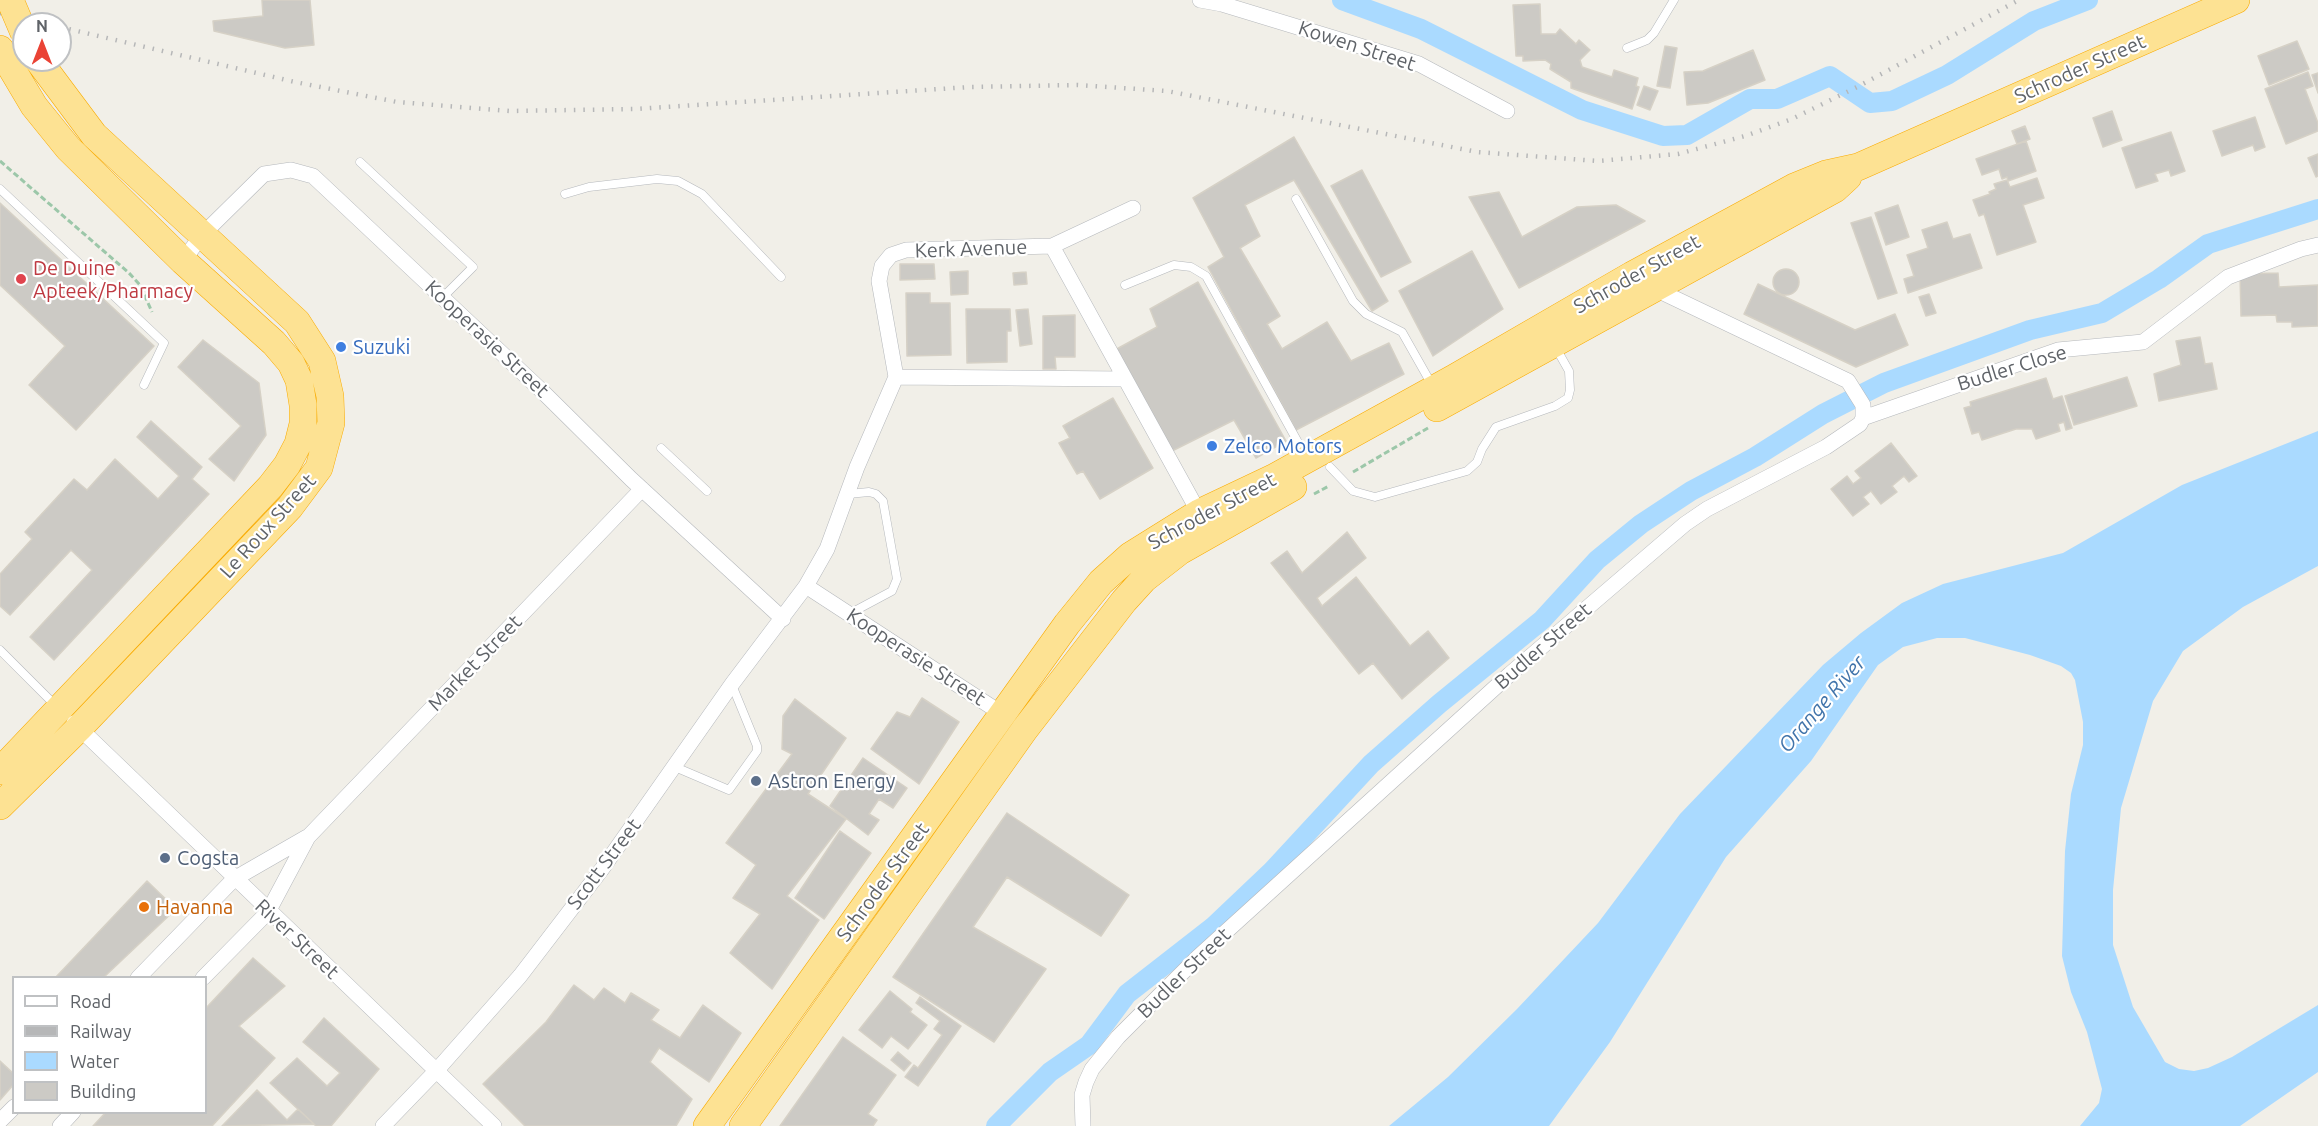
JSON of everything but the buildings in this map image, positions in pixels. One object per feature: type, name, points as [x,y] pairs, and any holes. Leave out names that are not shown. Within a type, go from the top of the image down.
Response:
[{"type":"highway","name":"Schroder Street","points":[[1437,406],[1642,281],[1835,189],[1858,167],[2236,0]]},
{"type":"highway","name":"Le Roux Street","points":[[0,49],[34,106],[68,148],[183,261],[274,343],[291,363],[302,393],[301,434],[287,465],[270,487],[0,771]]},
{"type":"highway","name":"Le Roux Street","points":[[0,806],[79,728],[290,507],[319,468],[330,435],[331,410],[326,376],[322,361],[308,337],[284,308],[94,135],[47,72]]},
{"type":"highway","name":"Schroder Street","points":[[706,1126],[1014,722],[1144,579],[1180,551],[1204,523],[1326,468],[1554,344],[1642,281]]},
{"type":"highway","name":"Schroder Street","points":[[743,1126],[1014,722]]},
{"type":"street","name":"Kowen Street","points":[[1200,0],[1222,4],[1419,64],[1508,111]]},
{"type":"street","name":"Kooperasie Street","points":[[183,261],[202,235],[264,174],[282,170],[300,171],[313,176],[443,297],[642,489],[783,619]]},
{"type":"street","name":"Kerk Avenue","points":[[896,376],[879,281],[882,266],[891,255],[906,250],[1052,246],[1133,208]]},
{"type":"street","name":"Budler Close","points":[[1863,418],[2058,350],[2143,342],[2228,277],[2301,249],[2318,245]]},
{"type":"street","points":[[1052,246],[1204,523]]},
{"type":"street","points":[[1642,281],[1833,373],[1851,384],[1862,402],[1863,418]]},
{"type":"street","points":[[806,586],[827,549],[896,376],[1123,379]]},
{"type":"street","name":"Budler Street","points":[[1083,1126],[1082,1095],[1092,1069],[1118,1037],[1198,957],[1510,674],[1671,533],[1707,509],[1826,447],[1855,429],[1863,418]]},
{"type":"street","name":"Market Street","points":[[205,976],[268,912],[308,837],[642,489]]},
{"type":"street","name":"Kooperasie Street","points":[[806,586],[1014,722]]},
{"type":"street","name":"Scott Street","points":[[383,1126],[437,1070],[520,976],[602,869],[732,684],[806,586]]},
{"type":"street","name":"River Street","points":[[59,709],[268,912],[494,1126]]},
{"type":"street","name":"Market Street","points":[[140,976],[234,879],[308,837]]},
{"type":"street","points":[[0,1121],[12,1109]]},
{"type":"street","points":[[60,1126],[72,1114]]},
{"type":"lane","points":[[1627,48],[1647,40],[1654,33],[1674,0]]},
{"type":"lane","points":[[360,162],[472,267],[443,297]]},
{"type":"lane","points":[[565,194],[589,187],[657,179],[686,184],[702,194],[781,277]]},
{"type":"lane","points":[[0,189],[164,343],[144,385]]},
{"type":"lane","points":[[1296,199],[1353,301],[1366,314],[1402,332],[1437,406]]},
{"type":"lane","points":[[1125,285],[1174,265],[1191,267],[1206,276],[1326,468],[1353,491],[1375,497],[1391,495],[1472,468],[1496,427],[1555,406],[1568,398],[1569,371],[1554,344]]},
{"type":"lane","points":[[661,448],[707,490]]},
{"type":"lane","points":[[848,494],[869,492],[876,494],[883,501],[897,579],[892,591],[849,614]]},
{"type":"lane","name":"River Street","points":[[0,650],[59,709]]},
{"type":"lane","points":[[675,767],[729,790],[757,751],[758,746],[732,684]]},
{"type":"path","points":[[0,161],[140,285],[164,343]]},
{"type":"path","points":[[1312,496],[1326,468],[1437,406]]},
{"type":"water","name":"Orange River","points":[[2318,431],[2318,566],[2243,607],[2183,651],[2153,701],[2121,808],[2113,890],[2113,945],[2133,1007],[2165,1062],[2179,1069],[2194,1071],[2208,1068],[2232,1057],[2318,1005],[2318,1072],[2240,1126],[2080,1126],[2099,1103],[2102,1089],[2087,1032],[2071,992],[2062,956],[2065,851],[2071,794],[2083,745],[2083,722],[2075,680],[2071,673],[2061,666],[2030,655],[1965,638],[1937,638],[1903,647],[1878,665],[1811,761],[1726,857],[1610,1042],[1549,1126],[1389,1126],[1448,1077],[1517,1009],[1598,923],[1680,814],[1823,665],[1861,633],[1902,603],[1943,584],[2063,553],[2182,485]]},
{"type":"waterway","points":[[1342,0],[1421,29],[1582,110],[1663,136],[1687,135],[1750,99],[1777,99],[1830,76],[1870,103],[1892,101],[1947,75],[2034,21],[2088,0]]},
{"type":"waterway","points":[[996,1126],[1050,1072],[1089,1045],[1127,994],[1213,927],[1272,871],[1371,764],[1439,704],[1542,620],[1597,560],[1641,524],[1691,491],[1755,457],[1823,414],[1884,383],[2030,330],[2102,313],[2159,279],[2208,244],[2318,209]]},
{"type":"railway","points":[[72,30],[295,82],[397,102],[510,111],[635,109],[970,87],[1077,85],[1167,91],[1477,152],[1598,161],[1678,154],[1745,136],[1792,119],[1861,85],[2019,0]]},
{"type":"railway","points":[[0,13],[12,16]]},
{"type":"place","name":"De Duine Apteek/Pharmacy","points":[[21,279]]},
{"type":"place","name":"Suzuki","points":[[341,347]]},
{"type":"place","name":"Zelco Motors","points":[[1212,446]]},
{"type":"place","name":"Astron Energy","points":[[756,781]]},
{"type":"place","name":"Cogsta","points":[[165,858]]},
{"type":"place","name":"Havanna","points":[[144,907]]}]
